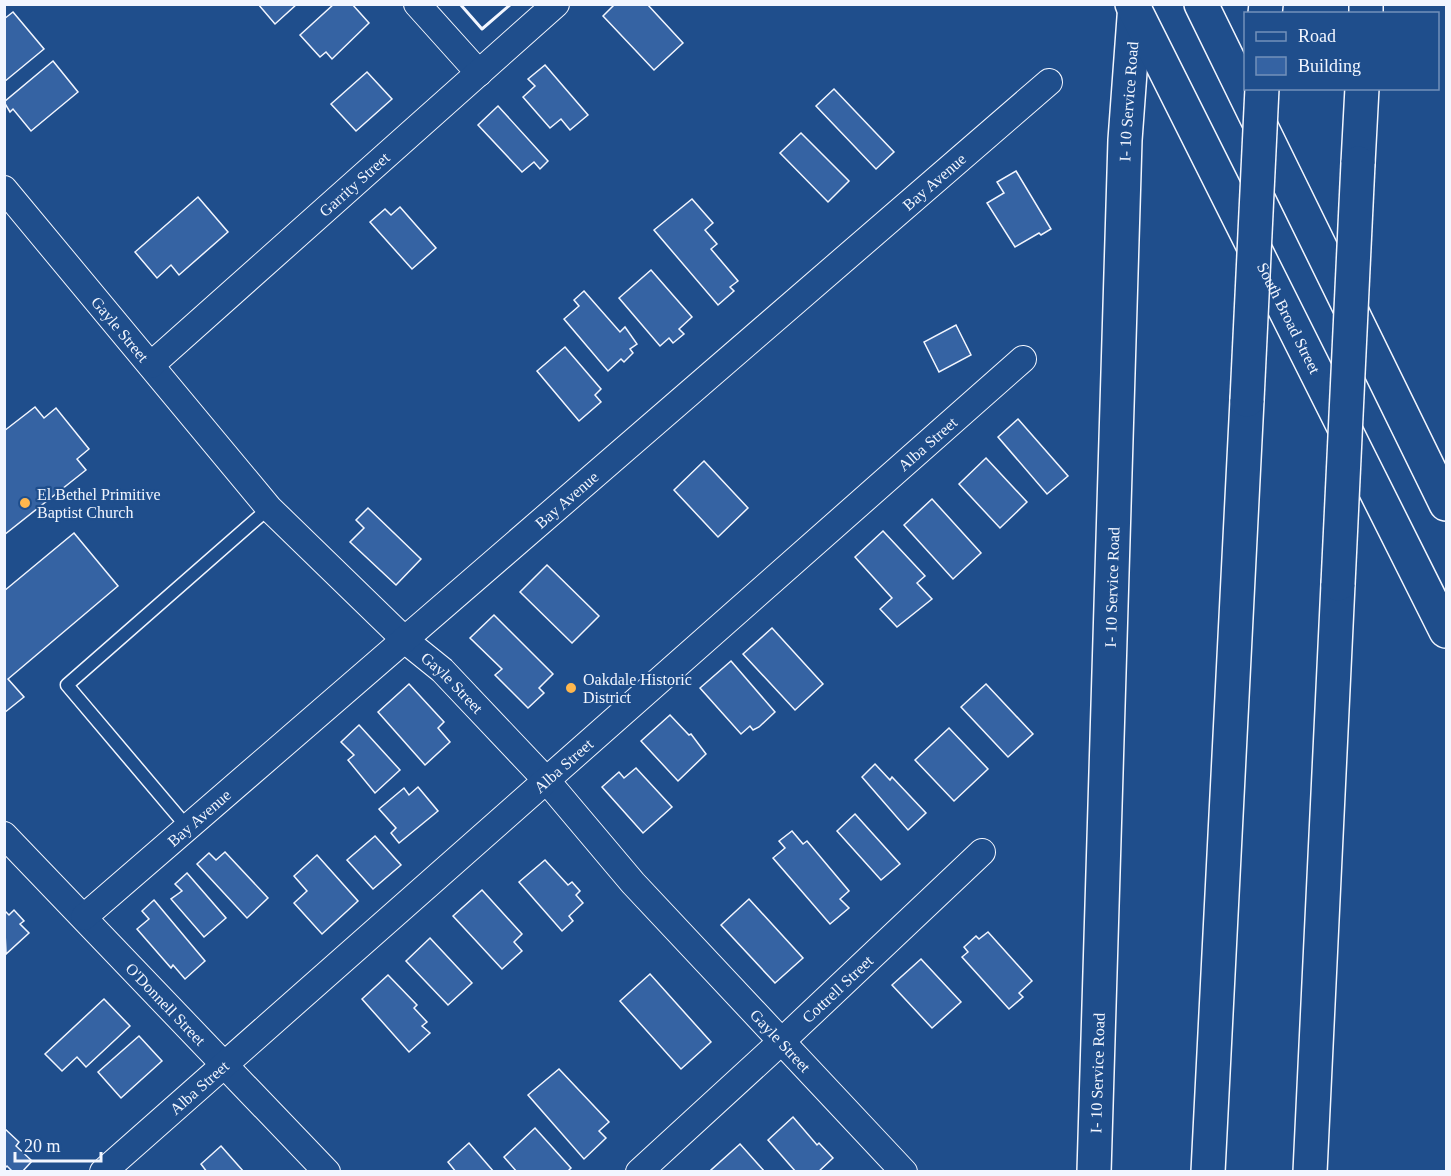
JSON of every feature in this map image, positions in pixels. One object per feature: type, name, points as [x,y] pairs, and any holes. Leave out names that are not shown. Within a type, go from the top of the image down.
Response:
[{"type":"main road","points":[[1202,4],[1446,504]]},
{"type":"main road","name":"South Broad Street","points":[[1134,6],[1446,631]]},
{"type":"main road","name":"I- 10 Service Road","points":[[1094,1172],[1125,140],[1134,6]]},
{"type":"main road","points":[[1208,1172],[1262,90]]},
{"type":"main road","points":[[1310,1172],[1362,90]]},
{"type":"street","points":[[417,4],[479,73]]},
{"type":"street","name":"Garrity Street","points":[[151,365],[556,4]]},
{"type":"street","name":"Bay Avenue","points":[[84,917],[1049,82]]},
{"type":"street","name":"Gayle Street","points":[[4,189],[269,508],[406,640],[442,670],[547,781],[633,883],[904,1172]]},
{"type":"street","name":"Alba Street","points":[[103,1172],[1023,359]]},
{"type":"street","name":"O'Donnell Street","points":[[4,836],[327,1172]]},
{"type":"street","name":"Cottrell Street","points":[[639,1172],[982,852]]},
{"type":"lane","points":[[188,828],[67,685],[269,508]]},
{"type":"building","points":[[258,4],[297,4],[275,24]]},
{"type":"building","points":[[334,4],[352,4],[369,23],[332,59],[326,52],[320,57],[300,35]]},
{"type":"building","points":[[615,4],[647,4],[683,43],[654,70],[603,16]]},
{"type":"building","points":[[13,12],[44,49],[4,82],[4,19]]},
{"type":"building","points":[[53,61],[78,92],[31,131],[13,109],[10,112],[4,102]]},
{"type":"building","points":[[545,65],[588,115],[570,130],[561,119],[550,128],[523,97],[535,86],[528,79]]},
{"type":"building","points":[[367,72],[392,99],[356,131],[331,104]]},
{"type":"building","points":[[834,89],[894,152],[876,169],[816,106]]},
{"type":"building","points":[[498,106],[548,161],[540,169],[534,162],[522,172],[478,125]]},
{"type":"building","points":[[801,133],[849,181],[828,202],[780,153]]},
{"type":"building","points":[[1016,171],[1051,229],[1015,247],[987,203],[1004,193],[997,182]]},
{"type":"building","points":[[198,197],[228,232],[179,275],[171,265],[157,278],[135,252]]},
{"type":"building","points":[[692,199],[713,223],[705,230],[717,244],[711,249],[738,281],[730,287],[734,291],[718,305],[654,230]]},
{"type":"building","points":[[400,207],[436,248],[412,269],[370,222],[385,209],[391,215]]},
{"type":"building","points":[[651,270],[692,317],[679,329],[684,334],[673,343],[669,338],[660,346],[619,298]]},
{"type":"building","points":[[584,291],[620,332],[625,327],[637,344],[630,349],[633,353],[624,362],[621,359],[608,371],[564,319],[579,306],[574,300]]},
{"type":"building","points":[[956,325],[971,355],[939,372],[924,342]]},
{"type":"building","points":[[565,347],[601,389],[595,395],[601,402],[579,421],[537,371]]},
{"type":"building","name":"El Bethel Primitive Baptist Church","points":[[35,407],[44,418],[56,408],[89,449],[77,459],[86,470],[4,535],[4,431]]},
{"type":"building","points":[[1018,419],[1068,476],[1047,494],[998,437]]},
{"type":"building","points":[[986,458],[1027,502],[1000,528],[959,484]]},
{"type":"building","points":[[704,461],[748,508],[718,537],[674,490]]},
{"type":"building","points":[[932,499],[981,553],[953,579],[904,525]]},
{"type":"building","points":[[368,508],[421,559],[396,585],[350,542],[364,528],[356,520]]},
{"type":"building","points":[[883,531],[925,576],[917,583],[932,599],[897,627],[880,609],[892,598],[855,557]]},
{"type":"building","points":[[74,533],[118,586],[8,679],[24,697],[4,713],[4,591]]},
{"type":"building","points":[[547,565],[599,616],[572,643],[520,592]]},
{"type":"building","points":[[494,615],[553,674],[539,688],[544,693],[528,708],[495,675],[502,669],[470,638]]},
{"type":"building","points":[[772,628],[823,684],[795,710],[743,654]]},
{"type":"building","points":[[731,661],[775,712],[759,727],[753,730],[750,726],[741,734],[700,688]]},
{"type":"building","points":[[409,684],[444,722],[438,728],[450,742],[425,765],[378,712]]},
{"type":"building","points":[[986,684],[1033,734],[1008,757],[961,707]]},
{"type":"building","points":[[670,715],[689,735],[691,734],[706,754],[678,781],[641,741]]},
{"type":"building","points":[[359,725],[400,770],[375,793],[348,760],[354,755],[341,742]]},
{"type":"building","points":[[949,728],[988,769],[954,801],[915,760]]},
{"type":"building","points":[[875,764],[890,780],[892,777],[926,813],[908,830],[862,777]]},
{"type":"building","points":[[636,768],[672,807],[643,833],[602,787],[619,772],[624,778]]},
{"type":"building","points":[[418,787],[438,811],[399,843],[391,833],[396,828],[379,809],[404,788],[409,795]]},
{"type":"building","points":[[855,814],[900,864],[881,880],[837,831]]},
{"type":"building","points":[[792,831],[803,844],[807,841],[849,891],[840,899],[849,908],[830,924],[773,858],[785,848],[779,841]]},
{"type":"building","points":[[375,836],[401,865],[373,889],[347,860]]},
{"type":"building","points":[[225,852],[268,898],[247,918],[197,864],[209,853],[216,860]]},
{"type":"building","points":[[317,855],[358,901],[322,934],[294,903],[307,891],[294,876]]},
{"type":"building","points":[[545,860],[568,885],[572,882],[580,891],[576,895],[583,903],[569,916],[573,921],[562,931],[519,882]]},
{"type":"building","points":[[187,873],[226,918],[204,937],[171,899],[182,891],[175,884]]},
{"type":"building","points":[[482,890],[522,934],[514,942],[522,951],[502,969],[453,916]]},
{"type":"building","points":[[749,899],[803,958],[775,983],[721,925]]},
{"type":"building","points":[[154,900],[205,961],[185,979],[173,965],[171,968],[137,929],[149,919],[142,911]]},
{"type":"building","points":[[4,910],[9,915],[14,910],[24,921],[20,924],[29,933],[6,954]]},
{"type":"building","points":[[988,932],[1032,981],[1019,993],[1023,997],[1009,1009],[962,957],[968,952],[964,947],[976,936],[979,939]]},
{"type":"building","points":[[430,938],[472,983],[448,1005],[406,961]]},
{"type":"building","points":[[921,959],[961,1002],[932,1028],[892,985]]},
{"type":"building","points":[[650,974],[711,1042],[681,1069],[620,1001]]},
{"type":"building","points":[[388,975],[417,1005],[414,1008],[427,1022],[422,1026],[430,1033],[409,1052],[362,999]]},
{"type":"building","points":[[104,999],[130,1026],[86,1067],[77,1057],[62,1071],[45,1054]]},
{"type":"building","points":[[139,1036],[162,1061],[121,1098],[98,1072]]},
{"type":"building","points":[[559,1069],[609,1122],[599,1131],[606,1138],[584,1159],[528,1095]]},
{"type":"building","points":[[793,1117],[817,1145],[819,1143],[833,1158],[818,1172],[796,1172],[768,1140]]},
{"type":"building","points":[[4,1128],[19,1142],[16,1146],[32,1161],[22,1172],[13,1172],[7,1166],[4,1169]]},
{"type":"building","points":[[535,1128],[571,1168],[567,1172],[517,1172],[504,1157]]},
{"type":"building","points":[[469,1143],[494,1172],[456,1172],[448,1162]]},
{"type":"building","points":[[740,1144],[765,1172],[712,1172],[711,1170]]},
{"type":"building","points":[[221,1146],[244,1172],[207,1172],[201,1164]]},
{"type":"wall","points":[[460,4],[482,29],[511,4]]},
{"type":"place","name":"El Bethel Primitive Baptist Church","points":[[25,503]]},
{"type":"place","name":"Oakdale Historic District","points":[[571,688]]}]
